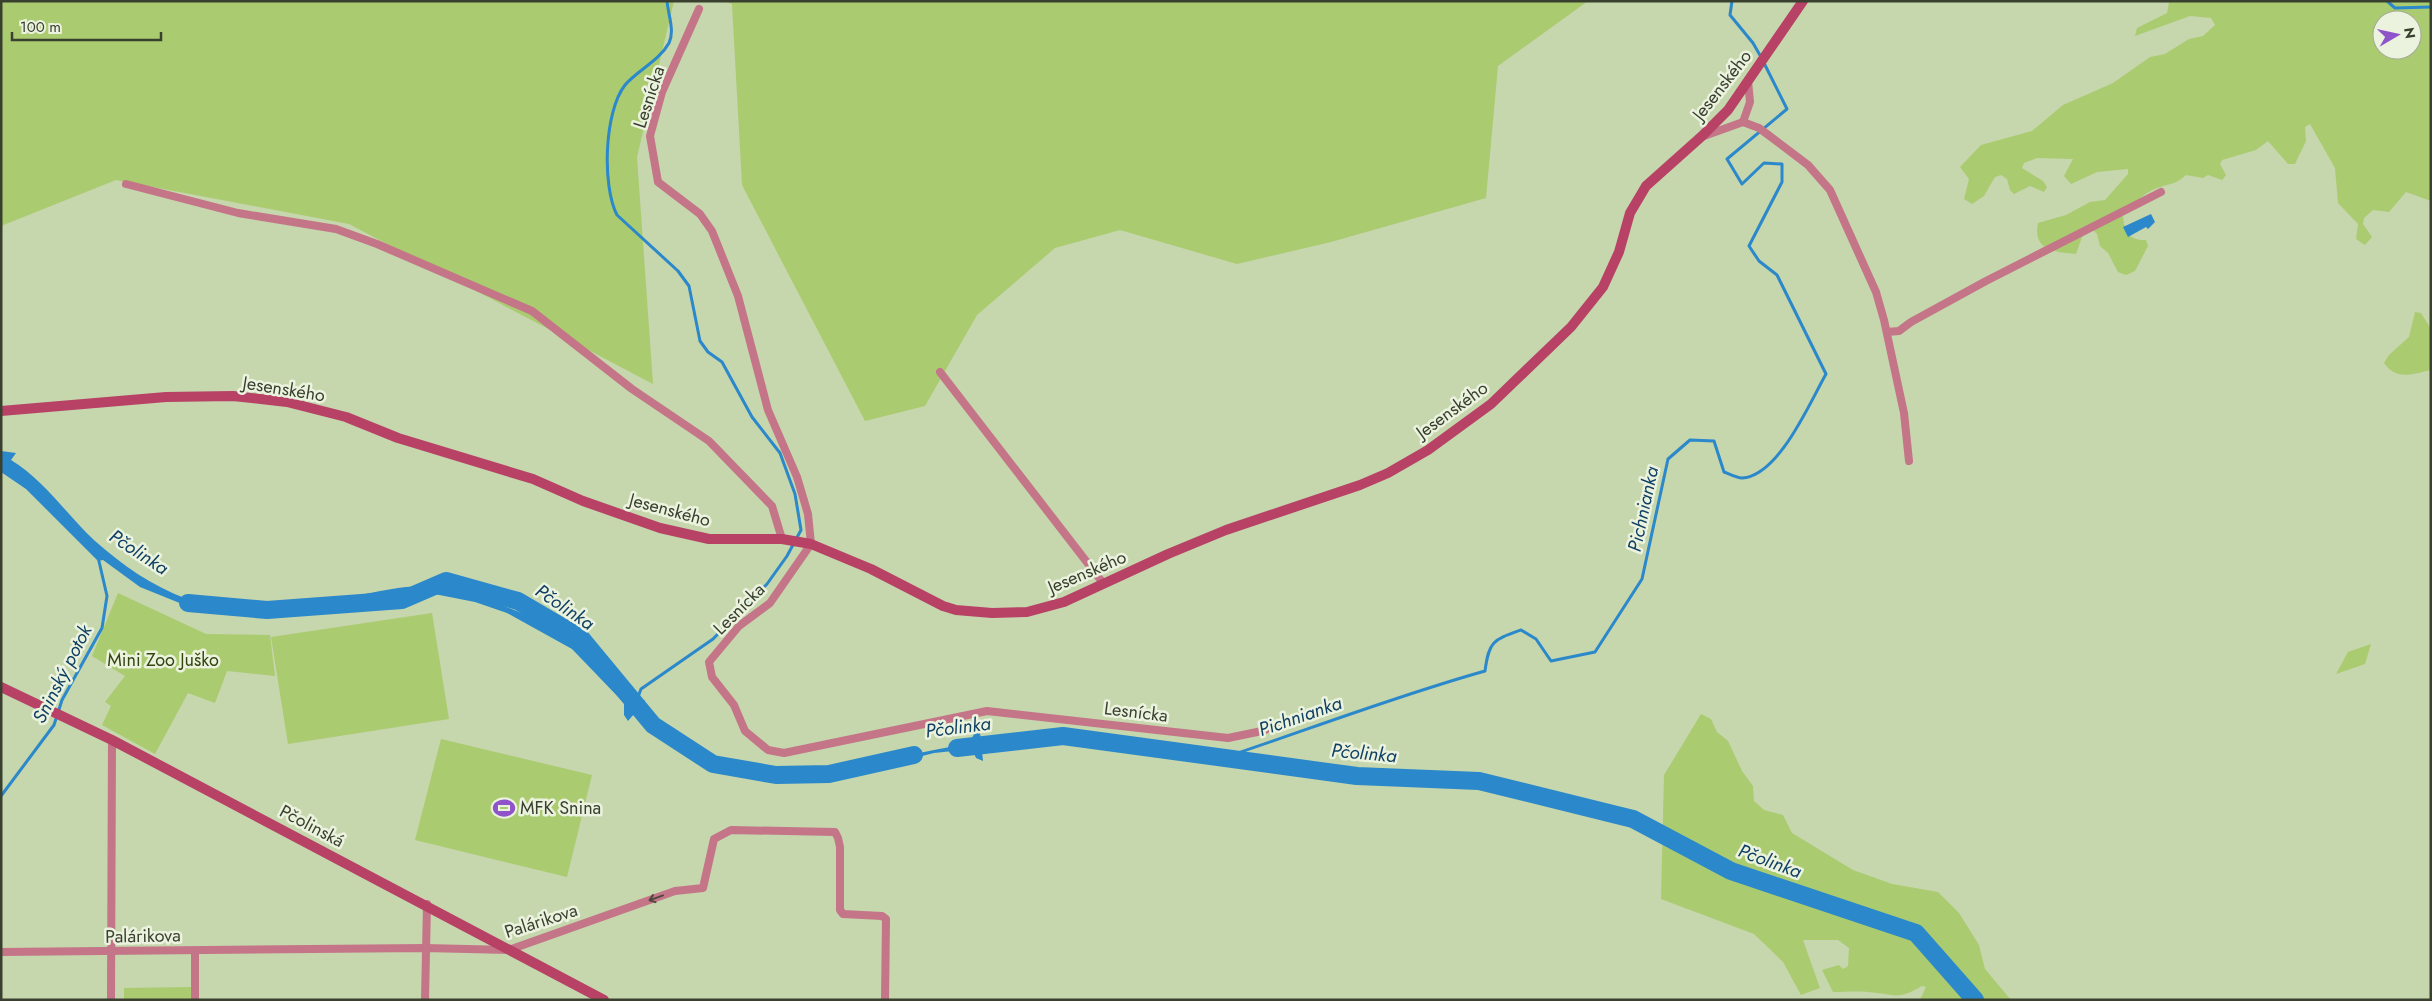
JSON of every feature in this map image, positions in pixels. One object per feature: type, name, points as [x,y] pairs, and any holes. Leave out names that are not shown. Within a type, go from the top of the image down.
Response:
[{"type":"street","name":"Jesenského","points":[[1,411],[166,397],[234,396],[287,402],[346,417],[398,438],[533,479],[583,502],[660,528],[709,539],[782,539],[811,544],[872,569],[915,593],[956,610],[992,613],[1028,612],[1064,602],[1103,583],[1226,530],[1360,485],[1388,473],[1428,450],[1491,404],[1572,327],[1603,287],[1619,252],[1630,213],[1646,186],[1728,110],[1772,48],[1802,1]]},
{"type":"street","name":"Lesnícka","points":[[699,9],[662,92],[650,136],[658,182],[700,214],[715,238],[738,296],[768,410],[797,477],[808,514],[811,544],[770,603],[739,626],[709,662],[712,677],[734,705],[745,731],[768,750],[784,753],[987,711],[1228,738],[1262,731],[1304,715]]},
{"type":"street","points":[[1743,122],[1750,102],[1748,81]]},
{"type":"street","points":[[1702,136],[1743,122],[1758,128],[1808,165],[1830,190],[1876,292],[1887,332],[1904,413],[1909,461]]},
{"type":"street","points":[[126,184],[238,213],[336,229],[377,244],[532,311],[632,389],[709,441],[772,506],[782,539]]},
{"type":"street","points":[[1887,332],[1899,331],[1911,322],[1986,281],[2161,192]]},
{"type":"street","points":[[940,372],[1103,583]]},
{"type":"street","name":"Pčolinská","points":[[1,687],[112,740],[426,904],[604,1000]]},
{"type":"street","points":[[111,1000],[112,740]]},
{"type":"street","name":"Palárikova","points":[[1,952],[425,948],[509,950],[675,891],[703,888],[714,839],[731,830],[835,832],[840,847],[840,910],[843,914],[875,914],[886,919],[885,1000]]},
{"type":"street","points":[[425,1000],[426,904]]},
{"type":"street","points":[[194,951],[195,1000]]},
{"type":"green space","points":[[1,1],[674,1],[637,157],[653,384],[349,224],[116,180],[1,226]]},
{"type":"green space","points":[[724,1],[1588,1],[1498,66],[1486,198],[1331,242],[1237,264],[1120,230],[1055,248],[977,315],[925,406],[865,421],[742,185],[732,4]]},
{"type":"green space","points":[[2162,1],[2431,1],[2431,201],[2406,192],[2389,212],[2373,210],[2364,218],[2363,224],[2372,237],[2365,245],[2356,239],[2358,224],[2338,203],[2335,168],[2310,124],[2305,127],[2306,141],[2295,164],[2288,164],[2268,141],[2256,150],[2222,160],[2220,164],[2226,175],[2222,180],[2208,175],[2203,178],[2186,175],[2176,182],[2152,190],[2142,196],[2123,216],[2128,234],[2135,239],[2146,240],[2148,246],[2135,271],[2126,275],[2118,272],[2108,253],[2100,246],[2097,234],[2091,228],[2082,237],[2076,254],[2054,251],[2047,248],[2042,245],[2037,232],[2038,223],[2066,215],[2090,202],[2105,200],[2128,174],[2128,169],[2097,172],[2071,184],[2064,176],[2073,159],[2037,158],[2024,163],[2022,168],[2043,181],[2047,187],[2044,192],[2030,186],[2014,194],[2010,190],[2007,179],[2001,175],[1995,177],[1984,196],[1972,204],[1964,199],[1969,179],[1960,167],[1981,145],[2032,131],[2063,105],[2113,83],[2150,57],[2165,54],[2189,39],[2203,36],[2215,25],[2211,18],[2190,16],[2135,36],[2137,28],[2167,13],[2169,3]]},
{"type":"green space","points":[[2415,312],[2421,313],[2431,329],[2431,370],[2405,375],[2400,374],[2389,369],[2384,363],[2389,355],[2409,337]]},
{"type":"green space","name":"Mini Zoo Juško","points":[[118,593],[206,634],[270,635],[275,676],[227,671],[215,703],[188,693],[155,754],[102,725],[111,706],[105,702],[125,676],[92,656]]},
{"type":"green space","points":[[432,613],[449,719],[288,744],[271,637]]},
{"type":"green space","points":[[2371,644],[2365,664],[2336,674],[2348,652]]},
{"type":"green space","points":[[1701,714],[1711,719],[1717,732],[1728,741],[1742,771],[1753,786],[1754,801],[1764,810],[1783,815],[1792,833],[1853,870],[1892,884],[1938,892],[1959,913],[1979,945],[1985,969],[2011,1000],[1920,1000],[1926,987],[1922,986],[1901,995],[1833,992],[1822,970],[1839,965],[1843,969],[1848,966],[1849,948],[1838,940],[1803,940],[1820,988],[1801,995],[1783,962],[1754,934],[1661,899],[1664,775]]},
{"type":"green space","name":"MFK Snina","points":[[441,739],[592,775],[567,877],[415,840]]},
{"type":"green space","points":[[191,987],[191,1000],[124,1000],[124,988]]},
{"type":"water","points":[[2151,214],[2155,222],[2148,229],[2146,227],[2128,237],[2123,227]]},
{"type":"water","points":[[1,451],[16,453],[11,460],[34,477],[95,541],[116,558],[162,588],[187,599],[239,610],[266,610],[319,603],[398,588],[418,587],[466,594],[515,610],[575,643],[629,701],[645,700],[641,706],[675,740],[697,758],[714,766],[744,773],[773,776],[802,776],[830,773],[969,744],[974,734],[980,732],[983,761],[976,758],[972,749],[934,753],[835,778],[781,782],[719,772],[695,761],[634,714],[628,721],[624,715],[624,703],[572,649],[507,613],[475,602],[419,591],[402,592],[297,612],[259,616],[227,615],[187,606],[140,587],[103,560],[98,561],[26,489],[1,472]]},
{"type":"waterway","points":[[635,705],[641,689],[713,639],[767,584],[787,556],[801,530],[795,494],[780,453],[752,417],[722,362],[708,352],[700,341],[689,286],[678,271],[617,215],[612,202],[607,168],[609,130],[613,113],[618,97],[625,85],[660,55],[669,43],[671,28],[667,1]]},
{"type":"waterway","name":"Pichnianka","points":[[1732,1],[1730,15],[1753,43],[1761,57]]},
{"type":"waterway","points":[[2387,1],[2395,8],[2431,7]]},
{"type":"waterway","name":"Pichnianka","points":[[1223,758],[1386,702],[1485,671],[1488,653],[1494,643],[1504,636],[1521,630],[1536,639],[1551,661],[1595,652],[1642,579],[1668,459],[1690,440],[1714,441],[1724,472],[1742,478],[1756,474],[1781,452],[1802,419],[1826,374],[1777,275],[1759,261],[1749,246],[1782,182],[1782,164],[1764,163],[1742,184],[1727,159],[1787,109],[1764,63]]},
{"type":"waterway","name":"Sninský potok","points":[[1,796],[54,725],[62,700],[102,628],[107,596],[98,557]]},
{"type":"waterway","name":"Pčolinka","points":[[188,603],[267,610],[402,600],[446,581],[518,601],[581,638],[653,725],[713,764],[776,775],[829,774],[914,755]]},
{"type":"waterway","name":"Pčolinka","points":[[957,748],[1063,736],[1357,776],[1479,781],[1633,819],[1731,871],[1916,933],[1975,1000]]},
{"type":"place","name":"MFK Snina","points":[[504,808]]}]
